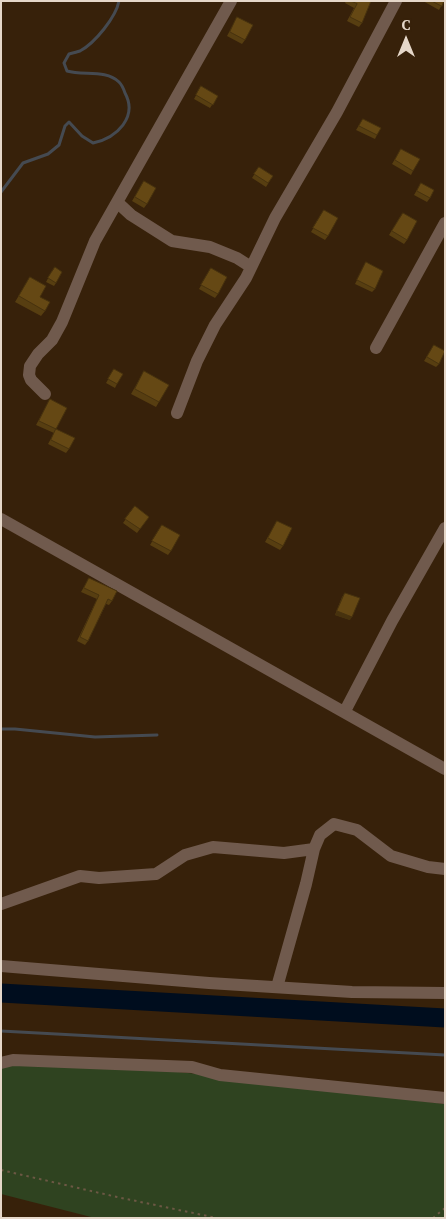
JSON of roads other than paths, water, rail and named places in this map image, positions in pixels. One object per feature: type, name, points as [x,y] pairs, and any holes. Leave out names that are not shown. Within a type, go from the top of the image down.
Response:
[{"type":"street","points":[[45,394],[31,380],[29,375],[30,366],[38,354],[52,340],[62,322],[95,241],[231,1]]},
{"type":"street","points":[[177,413],[197,361],[215,325],[246,278],[276,218],[337,112],[396,1]]},
{"type":"street","points":[[117,202],[131,215],[172,241],[210,247],[237,258],[251,267]]},
{"type":"street","points":[[376,348],[445,223]]},
{"type":"street","points":[[1,519],[445,769]]},
{"type":"street","points":[[345,711],[392,621],[445,528]]},
{"type":"street","points":[[277,987],[314,849],[320,835],[334,824],[357,830],[391,856],[428,867],[445,868]]},
{"type":"street","points":[[1,904],[80,876],[99,878],[156,874],[186,855],[213,847],[284,853],[314,849]]},
{"type":"street","points":[[1,966],[352,992],[445,994]]},
{"type":"street","points":[[1,1063],[13,1060],[192,1067],[220,1075],[445,1098]]},
{"type":"waterway","points":[[1,192],[23,163],[48,154],[59,145],[65,126],[69,122],[82,136],[93,143],[110,136],[123,125],[129,110],[128,102],[119,82],[114,78],[101,74],[67,71],[64,63],[69,54],[80,51],[98,36],[114,14],[119,1]]},
{"type":"waterway","points":[[1,729],[95,737],[157,735]]},
{"type":"waterway","points":[[1,993],[445,1018]]},
{"type":"waterway","points":[[1,1031],[445,1055]]}]
